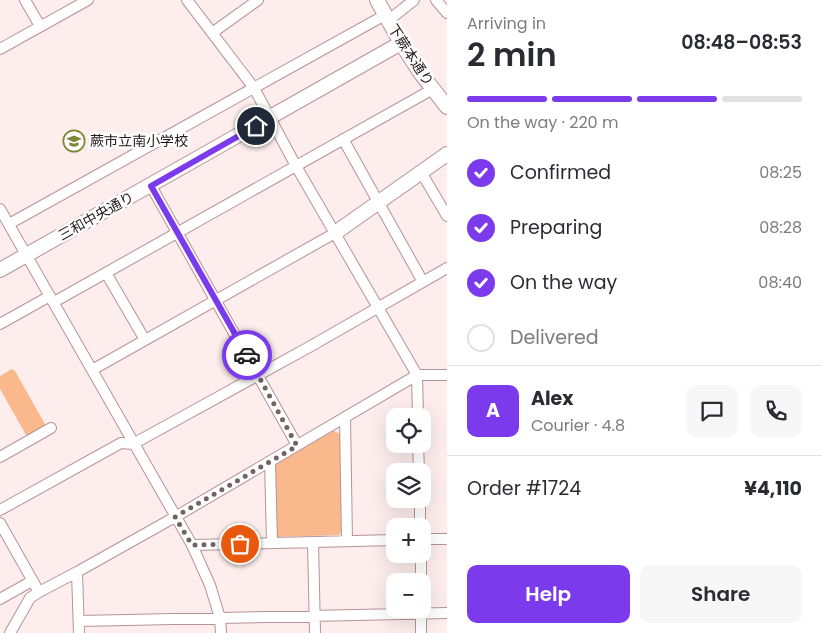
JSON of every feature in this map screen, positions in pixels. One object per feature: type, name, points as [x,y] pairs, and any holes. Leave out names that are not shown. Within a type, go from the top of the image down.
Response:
[{"type":"street","points":[[25,0],[40,26]]},
{"type":"street","points":[[0,49],[88,0]]},
{"type":"street","points":[[187,0],[254,88],[296,166],[417,375],[418,408]]},
{"type":"street","points":[[212,33],[258,0]]},
{"type":"street","name":"下蕨本通り","points":[[377,0],[419,71],[447,108]]},
{"type":"street","points":[[9,224],[254,88],[387,18],[414,0]]},
{"type":"street","points":[[436,0],[447,13]]},
{"type":"street","name":"三和中央通り","points":[[0,270],[401,43]]},
{"type":"street","points":[[0,324],[106,273],[433,89]]},
{"type":"street","points":[[343,139],[423,282]]},
{"type":"street","points":[[92,370],[335,232],[447,154]]},
{"type":"street","points":[[421,172],[447,216]]},
{"type":"street","points":[[151,186],[297,446]]},
{"type":"street","points":[[1,213],[27,255],[192,545],[210,585],[220,618],[221,633]]},
{"type":"street","points":[[0,510],[121,443],[133,444],[447,268]]},
{"type":"street","points":[[106,273],[145,340]]},
{"type":"street","points":[[10,633],[30,598],[39,592],[175,517],[417,375],[447,375]]},
{"type":"street","points":[[345,417],[347,541]]},
{"type":"street","points":[[0,457],[51,428]]},
{"type":"street","points":[[270,461],[272,543]]},
{"type":"street","points":[[0,523],[39,592]]},
{"type":"street","points":[[431,539],[447,538]]},
{"type":"street","points":[[192,545],[386,540]]},
{"type":"street","points":[[313,542],[315,633]]},
{"type":"street","points":[[77,572],[79,633]]},
{"type":"street","points":[[0,599],[32,581]]},
{"type":"street","points":[[431,612],[447,613]]},
{"type":"street","points":[[79,621],[386,613]]},
{"type":"street","points":[[421,618],[421,633]]},
{"type":"shaded area","points":[[12,369],[15,371],[45,424],[44,428],[29,437],[26,435],[0,389],[0,376]]},
{"type":"shaded area","points":[[332,430],[340,434],[342,531],[339,535],[276,537],[275,464]]},
{"type":"way so far","points":[[240,544],[192,545],[175,517],[297,446],[247,355]]},
{"type":"place","name":"蕨市立南小学校","points":[[74,141]]},
{"type":"route","points":[[247,355],[151,186],[256,126]]}]
